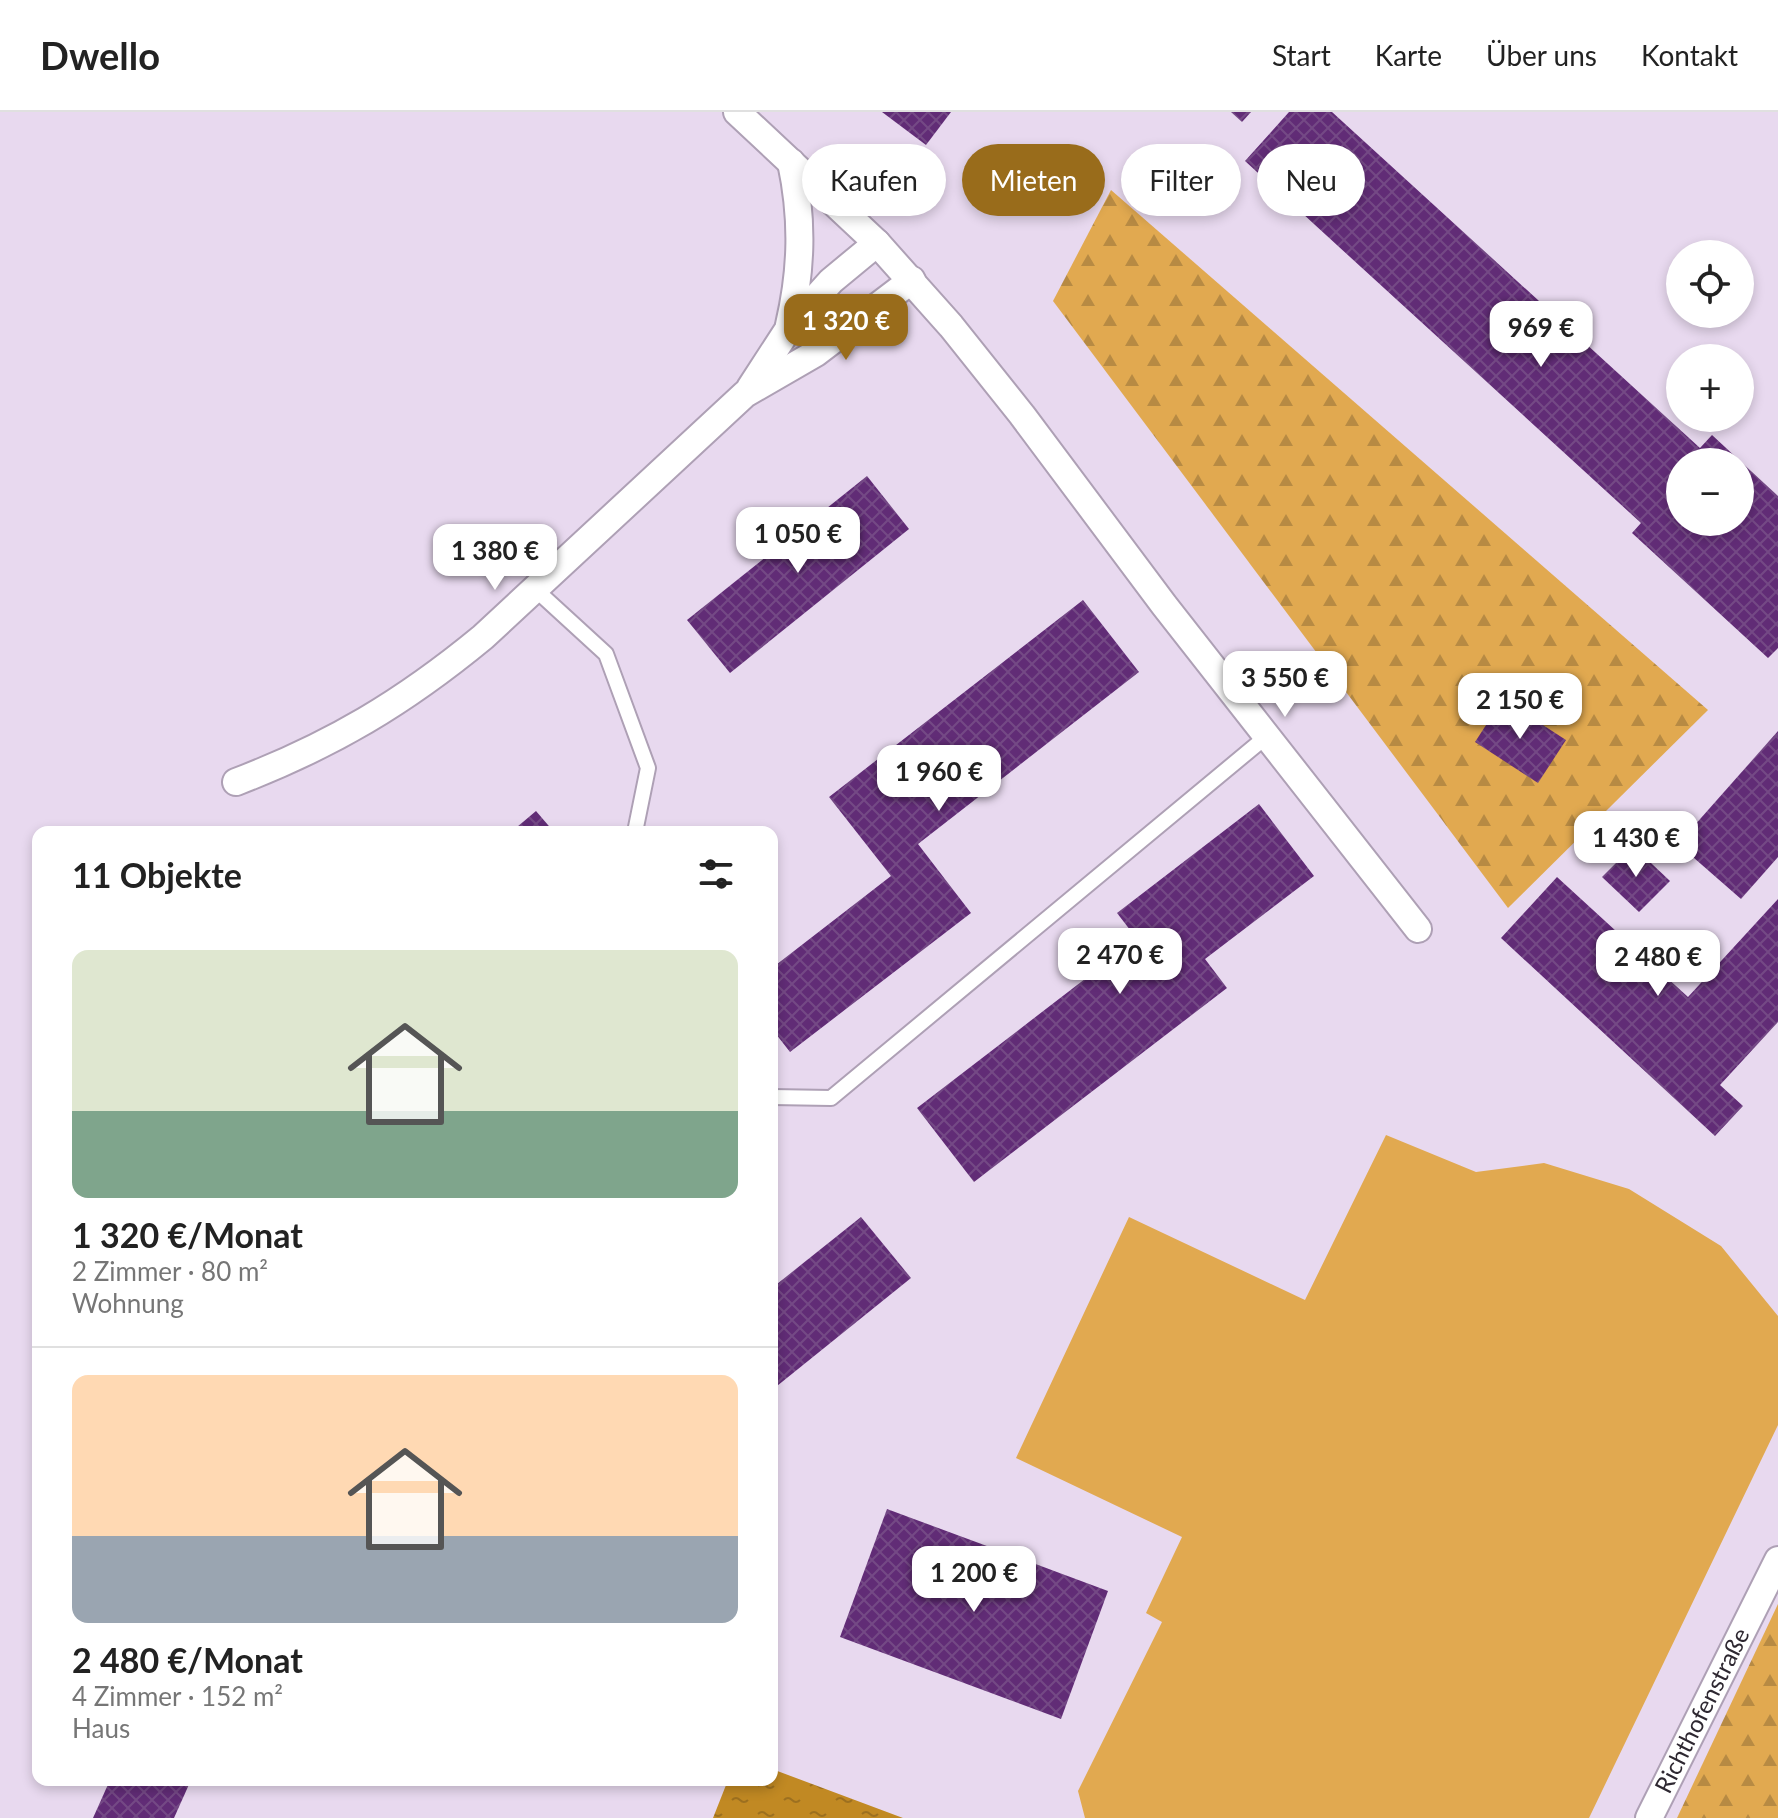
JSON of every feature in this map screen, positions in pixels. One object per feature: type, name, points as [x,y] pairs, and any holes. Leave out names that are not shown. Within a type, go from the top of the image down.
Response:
[{"type":"street","points":[[737,112],[877,243],[912,280],[1022,415],[1164,605],[1418,929]]},
{"type":"street","points":[[789,328],[797,292],[801,230],[791,162]]},
{"type":"street","points":[[745,394],[789,328],[831,281],[877,243]]},
{"type":"street","points":[[236,782],[316,749],[396,704],[444,669],[745,394],[816,353],[912,280]]},
{"type":"street","name":"Richthofenstraße","points":[[1649,1818],[1778,1560]]},
{"type":"lane","points":[[535,589],[606,654],[648,768],[636,826]]},
{"type":"lane","points":[[778,1097],[831,1098],[1267,736]]},
{"type":"green space","points":[[1111,190],[1121,199],[1121,216],[1141,216],[1708,710],[1508,908],[1053,301],[1097,216],[1105,216],[1105,201]]},
{"type":"green space","points":[[1386,1135],[1476,1172],[1544,1163],[1629,1189],[1721,1246],[1778,1316],[1778,1425],[1589,1818],[1085,1818],[1078,1791],[1162,1622],[1146,1613],[1182,1537],[1016,1458],[1129,1217],[1305,1300]]},
{"type":"green space","points":[[1778,1604],[1778,1818],[1677,1818]]},
{"type":"water","points":[[778,1771],[903,1818],[713,1818],[726,1786],[778,1786]]},
{"type":"building","points":[[882,112],[951,112],[925,144]]},
{"type":"building","points":[[1231,112],[1251,112],[1242,122]]},
{"type":"building","points":[[1289,112],[1332,112],[1666,417],[1666,432],[1682,432],[1700,448],[1666,448],[1666,536],[1754,536],[1754,474],[1778,496],[1778,648],[1768,658],[1632,533],[1641,523],[1305,216],[1365,216],[1365,144],[1260,144]]},
{"type":"building","points":[[1257,148],[1257,172],[1245,161]]},
{"type":"building","points":[[1712,435],[1726,448],[1700,448]]},
{"type":"building","points":[[867,476],[909,529],[730,673],[687,620]]},
{"type":"building","points":[[1083,600],[1139,672],[918,844],[971,913],[790,1052],[778,1037],[778,963],[891,876],[829,797]]},
{"type":"building","points":[[1503,699],[1566,740],[1538,783],[1475,742]]},
{"type":"building","points":[[1778,731],[1778,857],[1741,899],[1678,844]]},
{"type":"building","points":[[1259,804],[1314,876],[1205,959],[1227,988],[974,1182],[917,1108],[1137,939],[1117,913]]},
{"type":"building","points":[[536,811],[549,826],[518,826]]},
{"type":"building","points":[[1633,846],[1670,881],[1639,912],[1602,877]]},
{"type":"building","points":[[1557,877],[1688,997],[1778,899],[1778,1022],[1720,1085],[1743,1106],[1715,1136],[1501,938]]},
{"type":"building","points":[[861,1217],[911,1278],[778,1385],[778,1283]]},
{"type":"building","points":[[887,1509],[1108,1591],[1061,1719],[840,1637]]},
{"type":"building","points":[[107,1786],[188,1786],[174,1818],[93,1818]]}]
